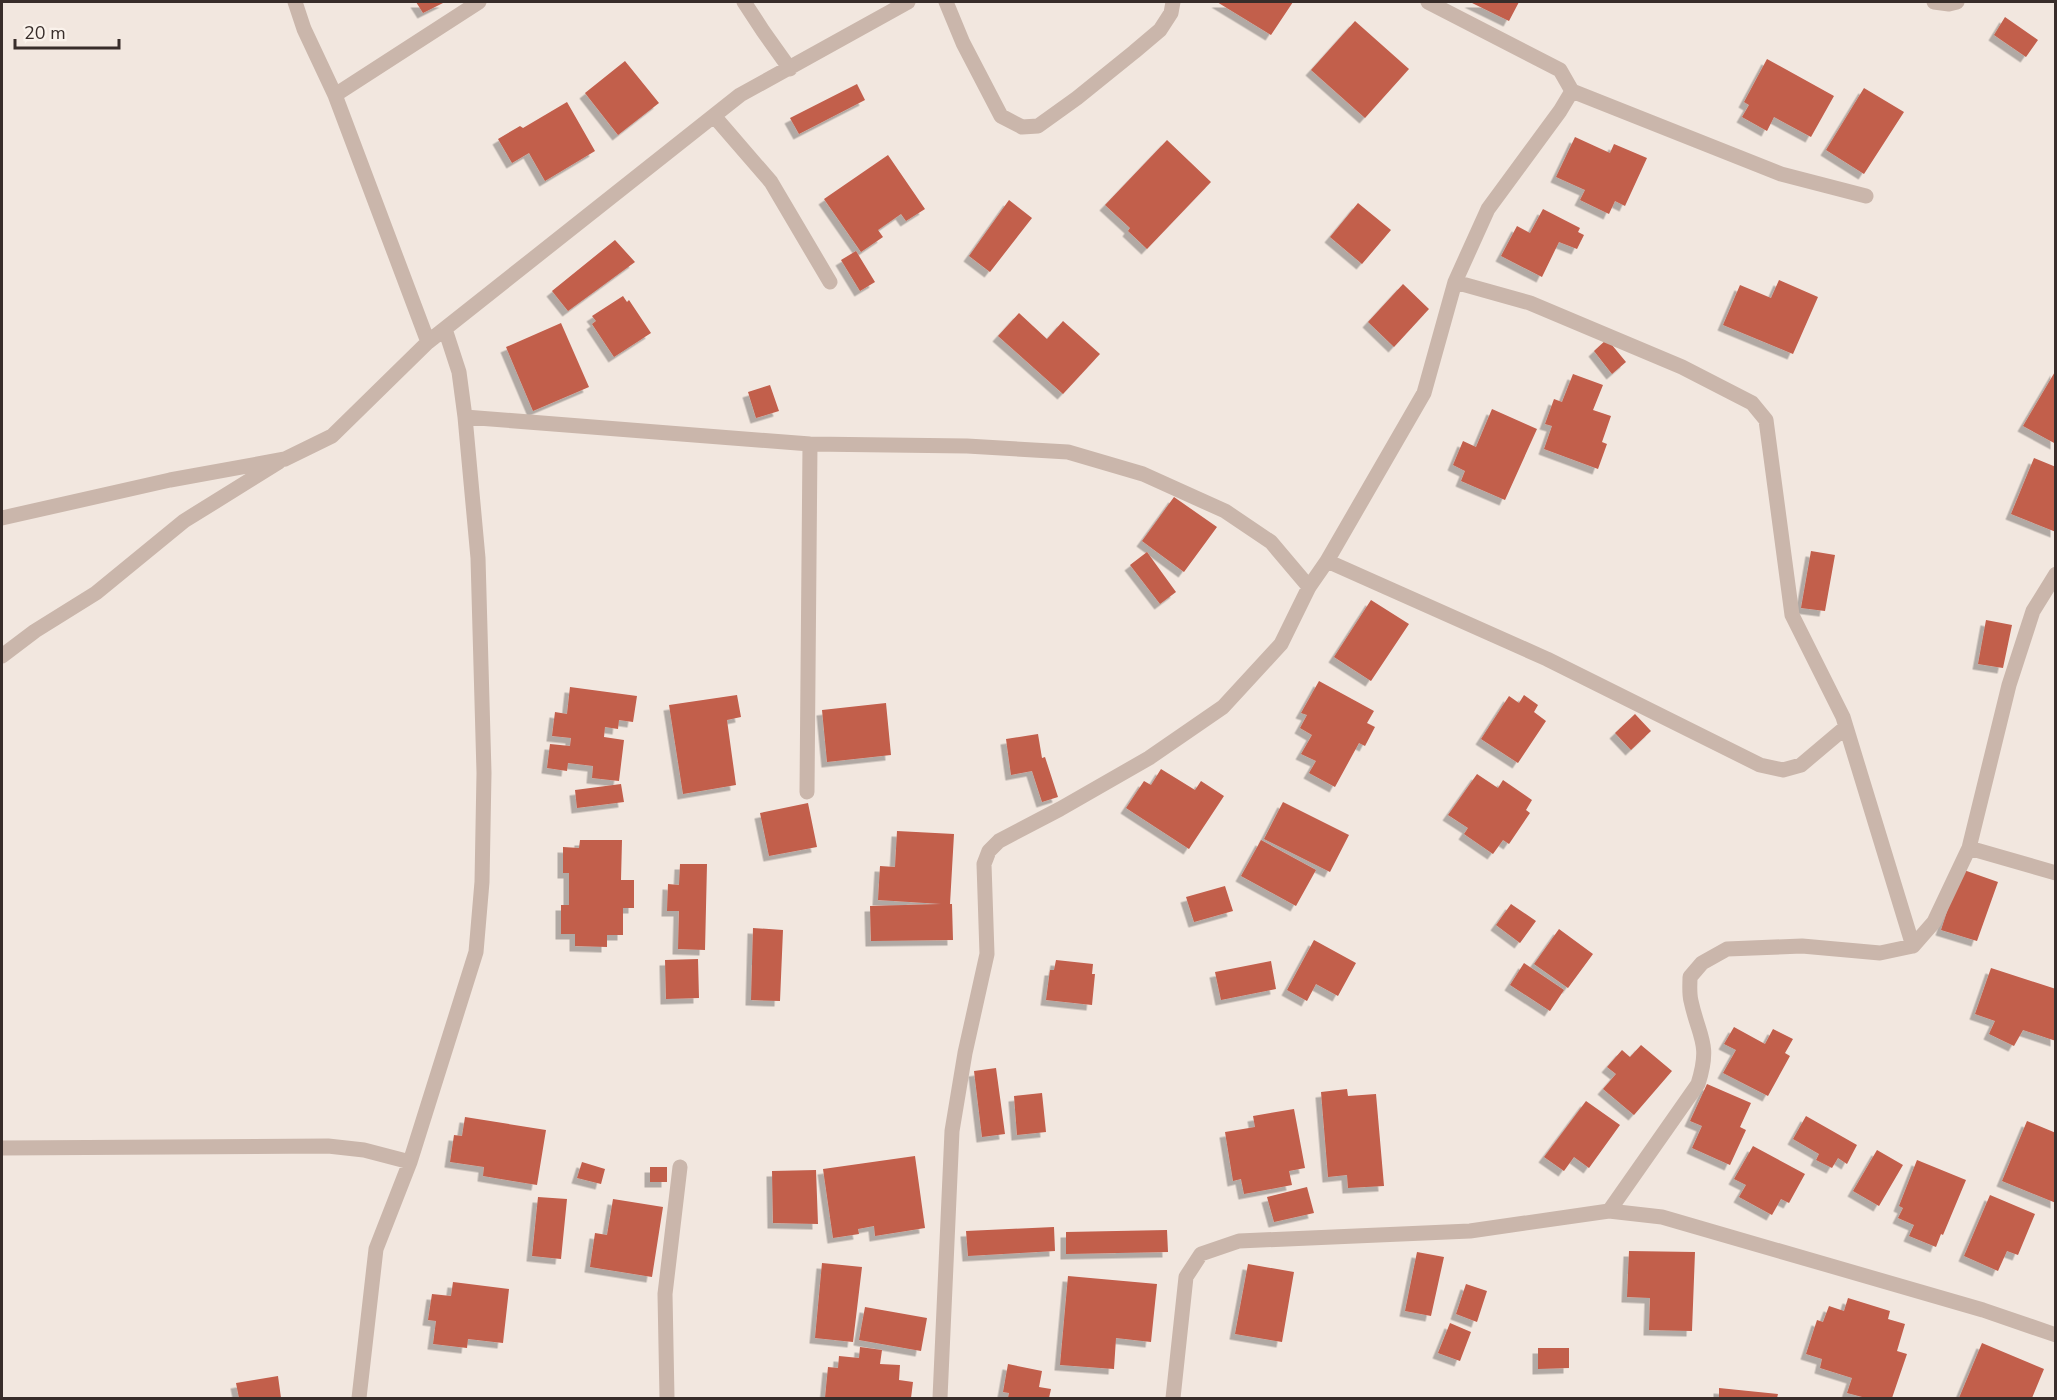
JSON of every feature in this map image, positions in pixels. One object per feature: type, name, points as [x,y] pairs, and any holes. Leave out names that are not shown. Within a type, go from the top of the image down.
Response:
[{"type":"street","points":[[295,2],[304,29],[335,95],[428,342]]},
{"type":"street","points":[[335,95],[478,2]]},
{"type":"street","points":[[744,2],[790,69]]},
{"type":"street","points":[[2,656],[35,631],[96,593],[184,521],[285,459],[332,436],[428,342],[740,95],[908,2]]},
{"type":"street","points":[[946,2],[963,43],[1001,116],[1022,127],[1038,126],[1152,38],[1171,13],[1173,2]]},
{"type":"street","points":[[1428,2],[1560,70],[1572,91],[1781,174],[1866,196]]},
{"type":"street","points":[[1934,2],[1949,4],[1957,2]]},
{"type":"street","points":[[940,1398],[952,1131],[965,1053],[987,954],[984,864],[988,851],[999,841],[1149,758],[1223,707],[1281,644],[1309,587],[1327,561],[1424,393],[1455,282],[1488,209],[1560,111],[1572,91]]},
{"type":"street","points":[[714,116],[771,182],[830,282]]},
{"type":"street","points":[[1455,282],[1530,303],[1682,368],[1752,403],[1766,420],[1792,615],[1843,717],[1913,946]]},
{"type":"street","points":[[360,1398],[376,1250],[410,1162],[476,952],[482,882],[484,773],[478,558],[459,372],[445,329]]},
{"type":"street","points":[[465,417],[810,444],[967,446],[1068,452],[1143,474],[1225,511],[1271,542],[1309,587]]},
{"type":"street","points":[[807,792],[810,444]]},
{"type":"street","points":[[2,518],[181,478],[285,459]]},
{"type":"street","points":[[1327,561],[1547,659],[1760,765],[1783,770],[1801,765],[1846,727]]},
{"type":"street","points":[[1610,1211],[1698,1083],[1705,1063],[1703,1036],[1691,1000],[1690,977],[1702,963],[1727,949],[1802,946],[1880,953],[1913,946],[1934,922],[1969,848],[2009,685],[2033,611],[2055,574]]},
{"type":"street","points":[[1969,848],[2055,873]]},
{"type":"street","points":[[2,1148],[328,1146],[364,1150],[410,1162]]},
{"type":"street","points":[[667,1398],[665,1294],[680,1167]]},
{"type":"street","points":[[1173,1398],[1186,1277],[1201,1254],[1239,1241],[1470,1231],[1610,1211],[1662,1217],[1983,1310],[2055,1335]]},
{"type":"building","points":[[416,2],[445,2],[423,13]]},
{"type":"building","points":[[1217,2],[1293,2],[1271,35]]},
{"type":"building","points":[[1470,2],[1519,2],[1509,21]]},
{"type":"building","points":[[2005,17],[2038,40],[2026,57],[1994,35]]},
{"type":"building","points":[[1355,21],[1409,69],[1365,118],[1311,70]]},
{"type":"building","points":[[1767,59],[1834,96],[1811,137],[1774,117],[1767,131],[1742,117],[1749,105],[1744,102]]},
{"type":"building","points":[[625,61],[659,103],[618,135],[585,93]]},
{"type":"building","points":[[857,84],[865,100],[799,134],[790,118]]},
{"type":"building","points":[[1864,88],[1904,112],[1864,174],[1826,150]]},
{"type":"building","points":[[567,102],[595,151],[545,181],[529,153],[512,163],[498,139],[520,126],[523,128]]},
{"type":"building","points":[[1575,137],[1610,153],[1614,144],[1647,158],[1625,206],[1615,201],[1609,214],[1580,200],[1585,190],[1556,177]]},
{"type":"building","points":[[1167,140],[1211,182],[1147,249],[1128,231],[1130,228],[1105,205]]},
{"type":"building","points":[[888,155],[925,209],[906,221],[901,214],[878,230],[883,237],[861,252],[824,199]]},
{"type":"building","points":[[1009,200],[1032,218],[990,272],[969,256]]},
{"type":"building","points":[[1358,203],[1391,230],[1362,264],[1330,237]]},
{"type":"building","points":[[1543,209],[1580,228],[1578,232],[1584,235],[1577,249],[1559,242],[1542,277],[1501,256],[1517,226],[1530,233]]},
{"type":"building","points":[[615,240],[635,262],[568,311],[552,291]]},
{"type":"building","points":[[856,251],[875,282],[860,291],[841,260]]},
{"type":"building","points":[[1779,280],[1818,297],[1793,354],[1723,325],[1740,285],[1771,298]]},
{"type":"building","points":[[1403,284],[1429,309],[1394,347],[1368,322]]},
{"type":"building","points":[[623,296],[627,302],[629,300],[651,333],[614,357],[592,324],[596,321],[592,316]]},
{"type":"building","points":[[1019,313],[1047,339],[1063,321],[1100,354],[1063,394],[998,336]]},
{"type":"building","points":[[561,323],[589,387],[533,411],[506,347]]},
{"type":"building","points":[[1607,339],[1626,362],[1612,374],[1594,351]]},
{"type":"building","points":[[2056,370],[2056,444],[2023,426]]},
{"type":"building","points":[[1573,374],[1603,385],[1593,410],[1611,416],[1602,442],[1607,444],[1598,469],[1544,449],[1552,426],[1545,424],[1554,399],[1562,402]]},
{"type":"building","points":[[770,385],[779,411],[756,418],[748,392]]},
{"type":"building","points":[[1492,409],[1537,429],[1505,500],[1461,481],[1465,471],[1453,465],[1463,441],[1476,447]]},
{"type":"building","points":[[2034,458],[2056,467],[2056,532],[2011,514]]},
{"type":"building","points":[[1174,497],[1217,527],[1184,572],[1142,541]]},
{"type":"building","points":[[1811,551],[1835,555],[1825,611],[1801,608]]},
{"type":"building","points":[[1147,552],[1176,592],[1160,604],[1130,565]]},
{"type":"building","points":[[1371,600],[1409,624],[1371,681],[1334,657]]},
{"type":"building","points":[[1986,620],[2012,625],[2003,668],[1978,664]]},
{"type":"building","points":[[1319,681],[1374,711],[1367,723],[1375,727],[1365,746],[1359,743],[1335,787],[1309,773],[1316,761],[1301,754],[1312,735],[1300,728],[1307,715],[1301,713]]},
{"type":"building","points":[[570,687],[637,696],[633,722],[619,720],[618,729],[605,727],[604,737],[624,740],[619,781],[592,778],[593,766],[568,763],[567,771],[547,768],[550,744],[570,746],[571,738],[552,736],[555,712],[567,714]]},
{"type":"building","points":[[737,695],[741,717],[727,720],[736,785],[683,794],[669,705]]},
{"type":"building","points":[[1524,695],[1538,705],[1534,712],[1546,721],[1518,763],[1481,739],[1509,696],[1519,703]]},
{"type":"building","points":[[886,703],[891,755],[827,762],[822,710]]},
{"type":"building","points":[[1635,714],[1651,731],[1631,750],[1615,733]]},
{"type":"building","points":[[1038,734],[1042,758],[1045,757],[1058,797],[1042,802],[1032,771],[1011,775],[1006,739]]},
{"type":"building","points":[[1161,769],[1195,790],[1201,781],[1224,796],[1189,849],[1126,808],[1144,781],[1151,785]]},
{"type":"building","points":[[1477,774],[1498,788],[1503,780],[1532,800],[1526,810],[1530,813],[1509,844],[1503,840],[1493,854],[1464,834],[1468,828],[1448,815]]},
{"type":"building","points":[[621,784],[624,802],[577,808],[575,790]]},
{"type":"building","points":[[1283,802],[1349,835],[1330,872],[1264,839]]},
{"type":"building","points":[[808,803],[817,847],[769,856],[760,813]]},
{"type":"building","points":[[897,831],[954,834],[950,904],[952,904],[953,940],[871,941],[870,906],[941,904],[878,900],[880,866],[895,867]]},
{"type":"building","points":[[580,840],[622,840],[621,880],[634,880],[634,908],[623,908],[623,935],[607,935],[607,947],[575,946],[575,934],[561,934],[561,905],[569,905],[569,873],[563,873],[563,847],[579,848]]},
{"type":"building","points":[[1261,840],[1316,870],[1296,906],[1241,876]]},
{"type":"building","points":[[680,864],[707,864],[705,950],[678,949],[679,911],[667,911],[668,884],[679,885]]},
{"type":"building","points":[[1961,869],[1998,882],[1977,941],[1941,930]]},
{"type":"building","points":[[1225,886],[1233,911],[1194,922],[1186,897]]},
{"type":"building","points":[[1511,904],[1536,921],[1520,943],[1496,925]]},
{"type":"building","points":[[753,928],[783,930],[780,1001],[751,1000]]},
{"type":"building","points":[[1559,929],[1593,954],[1568,988],[1534,964]]},
{"type":"building","points":[[1314,940],[1356,963],[1338,996],[1316,984],[1307,1001],[1287,990]]},
{"type":"building","points":[[698,959],[699,998],[666,999],[665,960]]},
{"type":"building","points":[[1056,960],[1093,964],[1092,974],[1095,974],[1092,1005],[1046,1000],[1050,970],[1054,970]]},
{"type":"building","points":[[1271,961],[1276,989],[1221,1000],[1215,972]]},
{"type":"building","points":[[1524,963],[1564,990],[1550,1011],[1510,985]]},
{"type":"building","points":[[1991,968],[2056,989],[2056,1041],[2023,1030],[2014,1046],[1989,1034],[1995,1021],[1975,1014]]},
{"type":"building","points":[[1734,1027],[1765,1044],[1773,1029],[1793,1039],[1785,1053],[1790,1056],[1768,1096],[1723,1073],[1736,1050],[1724,1044]]},
{"type":"building","points":[[1641,1045],[1672,1071],[1634,1115],[1603,1089],[1616,1074],[1607,1067],[1622,1050],[1630,1057]]},
{"type":"building","points":[[996,1068],[1005,1134],[982,1137],[974,1071]]},
{"type":"building","points":[[1707,1084],[1751,1103],[1740,1127],[1746,1130],[1730,1165],[1692,1148],[1702,1126],[1690,1121]]},
{"type":"building","points":[[1347,1089],[1348,1096],[1376,1094],[1384,1186],[1348,1188],[1347,1175],[1328,1177],[1321,1092]]},
{"type":"building","points":[[1042,1093],[1046,1132],[1017,1135],[1014,1096]]},
{"type":"building","points":[[1586,1101],[1620,1125],[1589,1168],[1574,1157],[1564,1171],[1544,1157]]},
{"type":"building","points":[[1294,1109],[1305,1168],[1289,1171],[1292,1185],[1244,1194],[1241,1179],[1233,1181],[1225,1132],[1255,1127],[1253,1116]]},
{"type":"building","points":[[1806,1116],[1857,1145],[1847,1164],[1838,1158],[1832,1168],[1816,1160],[1819,1154],[1793,1139]]},
{"type":"building","points":[[465,1117],[546,1130],[537,1185],[483,1176],[484,1167],[450,1162],[454,1135],[462,1136]]},
{"type":"building","points":[[2027,1121],[2056,1133],[2056,1203],[2002,1181]]},
{"type":"building","points":[[1753,1146],[1805,1174],[1789,1203],[1781,1199],[1772,1215],[1739,1197],[1746,1185],[1734,1179]]},
{"type":"building","points":[[1877,1150],[1903,1165],[1879,1206],[1853,1191]]},
{"type":"building","points":[[915,1156],[925,1228],[875,1236],[874,1226],[858,1229],[859,1234],[833,1238],[823,1169]]},
{"type":"building","points":[[1917,1160],[1966,1180],[1936,1247],[1909,1236],[1914,1225],[1898,1218],[1903,1208],[1899,1206]]},
{"type":"building","points":[[582,1162],[605,1169],[601,1184],[577,1178]]},
{"type":"building","points":[[650,1167],[667,1167],[667,1182],[650,1182]]},
{"type":"building","points":[[816,1170],[818,1224],[773,1223],[772,1171]]},
{"type":"building","points":[[1307,1187],[1314,1213],[1274,1222],[1267,1197]]},
{"type":"building","points":[[1990,1195],[2035,1214],[2018,1255],[2007,1251],[1998,1271],[1964,1256]]},
{"type":"building","points":[[538,1197],[567,1199],[561,1259],[532,1256]]},
{"type":"building","points":[[613,1199],[663,1207],[652,1277],[590,1267],[595,1233],[607,1235]]},
{"type":"building","points":[[1054,1227],[1055,1251],[968,1256],[966,1231]]},
{"type":"building","points":[[1167,1230],[1168,1252],[1066,1254],[1066,1232]]},
{"type":"building","points":[[1629,1251],[1695,1252],[1692,1331],[1649,1330],[1650,1298],[1627,1297]]},
{"type":"building","points":[[1417,1252],[1444,1257],[1431,1316],[1405,1311]]},
{"type":"building","points":[[822,1263],[862,1267],[853,1342],[815,1338]]},
{"type":"building","points":[[1248,1264],[1294,1272],[1282,1342],[1235,1334]]},
{"type":"building","points":[[1068,1276],[1157,1284],[1151,1342],[1116,1338],[1114,1369],[1060,1365]]},
{"type":"building","points":[[453,1282],[509,1289],[503,1343],[468,1339],[467,1348],[433,1344],[436,1321],[428,1320],[432,1294],[451,1296]]},
{"type":"building","points":[[1466,1284],[1487,1291],[1477,1322],[1456,1314]]},
{"type":"building","points":[[1848,1298],[1890,1311],[1888,1319],[1905,1324],[1897,1351],[1907,1354],[1892,1398],[1866,1398],[1847,1393],[1852,1378],[1820,1368],[1822,1359],[1806,1354],[1817,1320],[1823,1322],[1829,1306],[1844,1311]]},
{"type":"building","points":[[865,1307],[927,1318],[921,1351],[859,1340]]},
{"type":"building","points":[[1450,1323],[1471,1332],[1460,1361],[1438,1353]]},
{"type":"building","points":[[1982,1343],[2044,1369],[2032,1398],[1959,1398]]},
{"type":"building","points":[[860,1347],[882,1350],[880,1364],[900,1365],[899,1380],[913,1382],[911,1398],[825,1398],[828,1367],[838,1368],[839,1356],[859,1358]]},
{"type":"building","points":[[1538,1348],[1569,1348],[1569,1368],[1538,1369]]},
{"type":"building","points":[[1008,1364],[1042,1371],[1039,1387],[1051,1389],[1049,1398],[1008,1398],[1009,1393],[1003,1392]]},
{"type":"building","points":[[278,1376],[281,1398],[239,1398],[236,1383]]},
{"type":"building","points":[[1719,1388],[1778,1394],[1777,1398],[1719,1398]]}]
